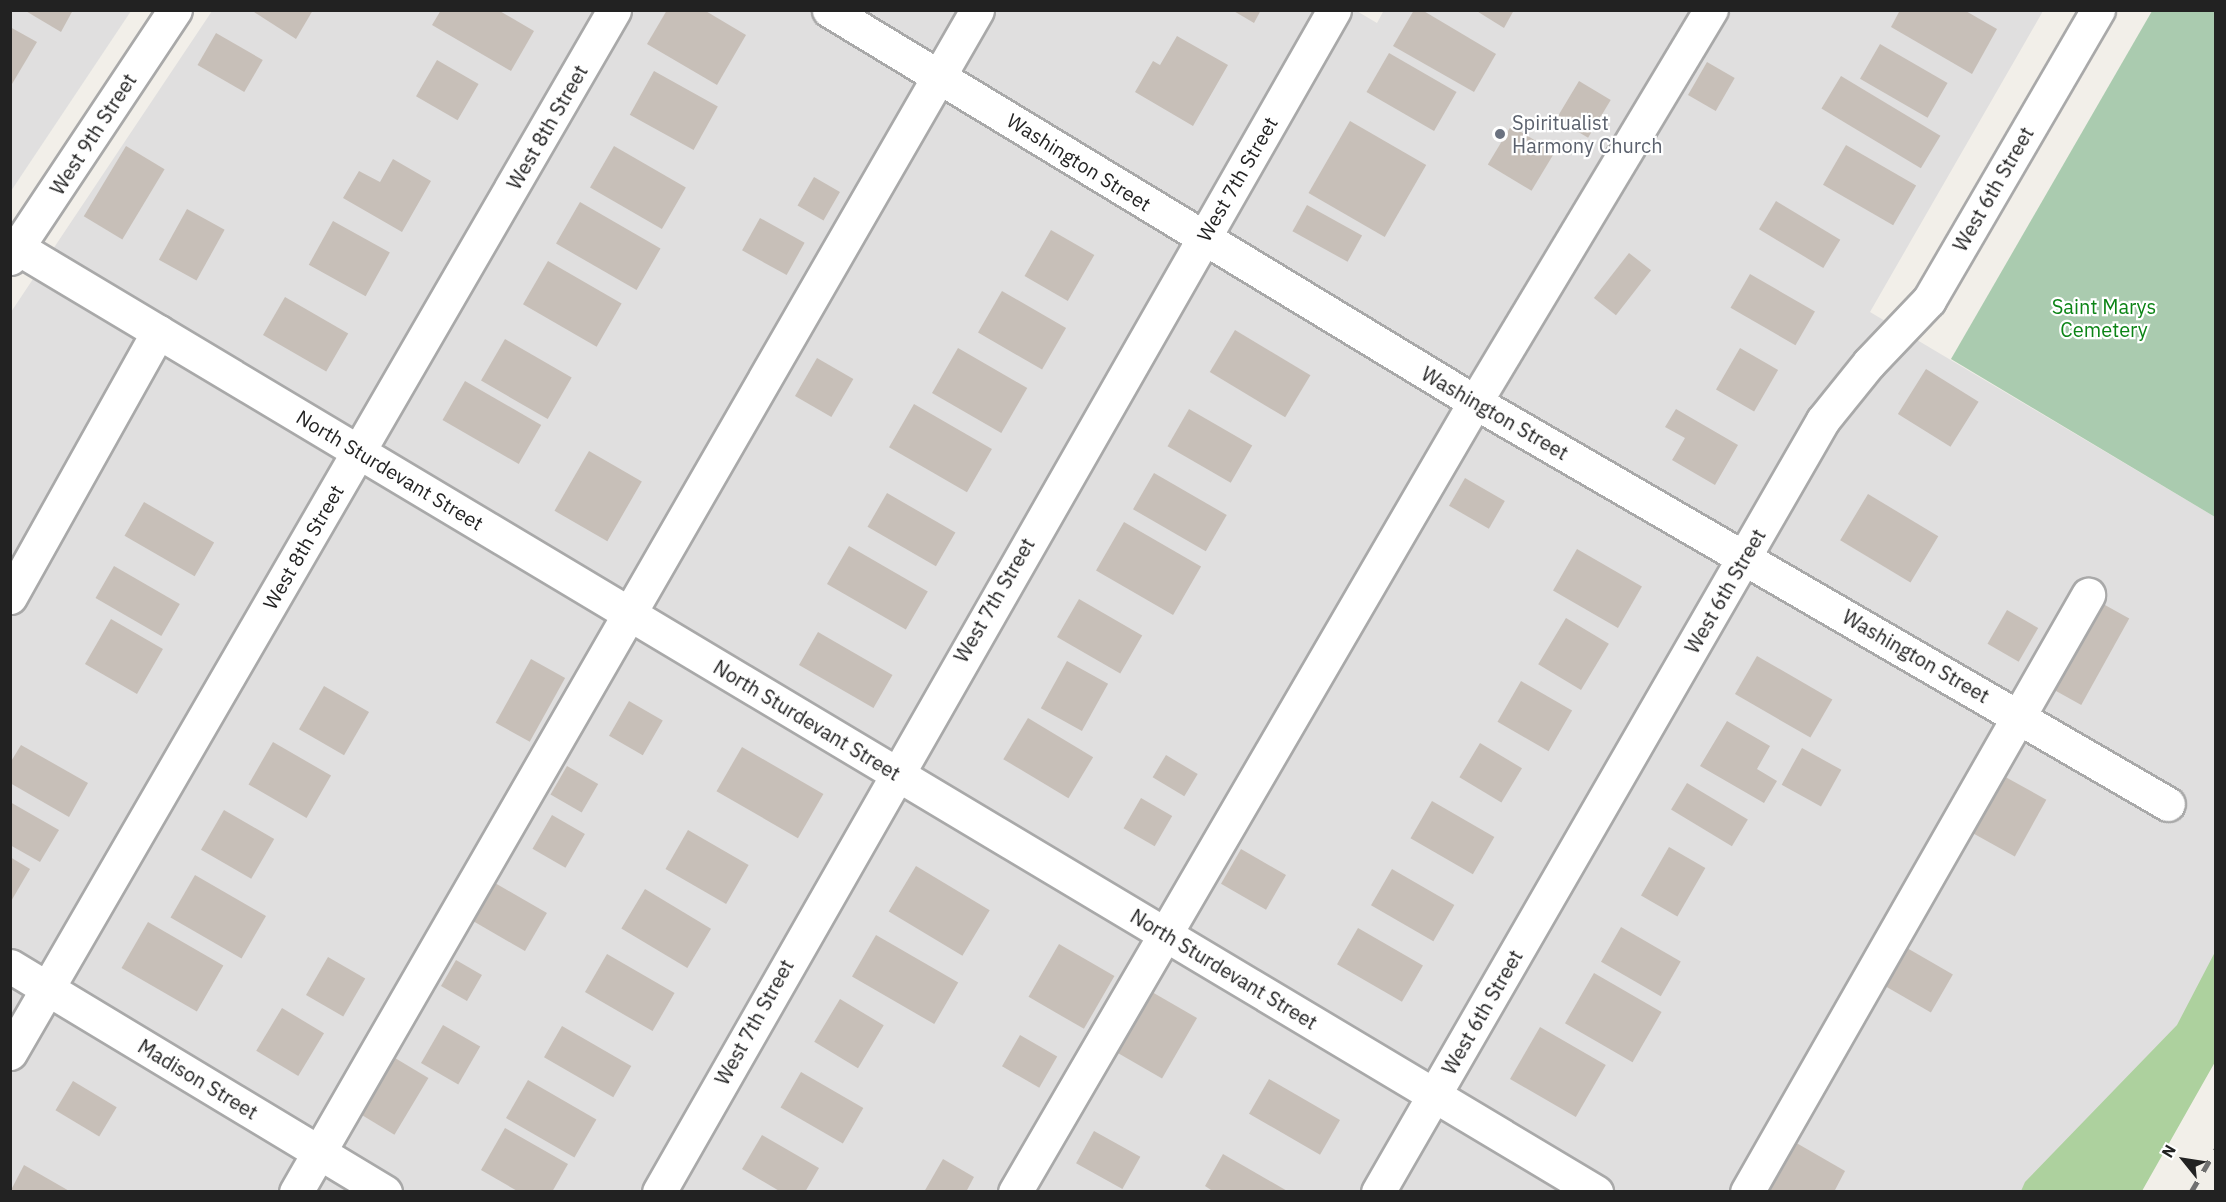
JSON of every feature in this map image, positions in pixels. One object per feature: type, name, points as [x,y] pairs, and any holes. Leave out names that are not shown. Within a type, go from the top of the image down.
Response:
[{"type":"street","name":"West 9th Street","points":[[14,253],[175,10]]},
{"type":"street","name":"West 8th Street","points":[[10,1053],[614,10]]},
{"type":"street","name":"Washington Street","points":[[829,10],[1475,402],[2168,804]]},
{"type":"street","points":[[296,1191],[976,10]]},
{"type":"street","name":"West 7th Street","points":[[659,1191],[895,773],[1334,10]]},
{"type":"street","points":[[1015,1191],[1475,402],[1711,10]]},
{"type":"street","name":"West 6th Street","points":[[1378,1191],[1823,420],[1869,363],[1929,300],[2097,10]]},
{"type":"street","name":"North Sturdevant Street","points":[[14,253],[158,332],[1596,1191]]},
{"type":"street","points":[[10,597],[158,332]]},
{"type":"street","points":[[1747,1191],[2088,595]]},
{"type":"street","name":"Madison Street","points":[[10,966],[385,1191]]},
{"type":"shaded area","points":[[1355,10],[1377,23],[1384,10],[2043,11],[1870,312],[2215,517],[2215,1015],[2109,1191],[11,1192],[11,312],[212,11]]},
{"type":"shaded area","points":[[11,11],[131,11],[11,191]]},
{"type":"green space","name":"Saint Marys Cemetery","points":[[2152,11],[2215,11],[2215,517],[1951,359]]},
{"type":"green space","points":[[2215,952],[2215,1062],[2142,1191],[2021,1191],[2025,1182],[2177,1025]]},
{"type":"building","points":[[24,10],[73,10],[61,32]]},
{"type":"building","points":[[251,10],[313,10],[296,39]]},
{"type":"building","points":[[441,10],[498,10],[534,31],[511,71],[432,25]]},
{"type":"building","points":[[667,10],[704,10],[746,35],[717,85],[647,44]]},
{"type":"building","points":[[1232,10],[1261,10],[1254,23]]},
{"type":"building","points":[[1414,10],[1422,10],[1496,54],[1474,92],[1393,46]]},
{"type":"building","points":[[1475,10],[1514,10],[1504,28]]},
{"type":"building","points":[[1900,10],[1964,10],[1997,29],[1972,74],[1891,27]]},
{"type":"building","points":[[10,27],[37,42],[12,84],[10,82]]},
{"type":"building","points":[[216,33],[263,60],[244,92],[198,65]]},
{"type":"building","points":[[1177,36],[1228,65],[1193,126],[1135,92],[1153,61],[1160,65]]},
{"type":"building","points":[[1880,44],[1948,83],[1928,118],[1860,79]]},
{"type":"building","points":[[1389,53],[1457,92],[1434,131],[1366,92]]},
{"type":"building","points":[[437,60],[479,84],[458,120],[416,96]]},
{"type":"building","points":[[1707,62],[1735,78],[1716,111],[1688,95]]},
{"type":"building","points":[[654,71],[718,106],[694,150],[630,115]]},
{"type":"building","points":[[1841,76],[1940,136],[1921,168],[1821,109]]},
{"type":"building","points":[[1579,81],[1611,100],[1588,138],[1556,119]]},
{"type":"building","points":[[1350,121],[1426,165],[1385,237],[1308,193]]},
{"type":"building","points":[[1511,126],[1555,152],[1532,191],[1488,165]]},
{"type":"building","points":[[1846,145],[1916,186],[1893,225],[1823,185]]},
{"type":"building","points":[[126,146],[165,169],[122,239],[84,216]]},
{"type":"building","points":[[614,146],[686,188],[662,229],[590,188]]},
{"type":"building","points":[[393,159],[431,181],[402,232],[343,198],[359,171],[380,182]]},
{"type":"building","points":[[814,177],[840,192],[823,221],[798,206]]},
{"type":"building","points":[[1776,201],[1840,240],[1823,268],[1759,229]]},
{"type":"building","points":[[580,202],[661,248],[637,290],[556,244]]},
{"type":"building","points":[[1307,205],[1362,236],[1348,262],[1292,231]]},
{"type":"building","points":[[187,209],[225,230],[196,281],[159,260]]},
{"type":"building","points":[[760,218],[805,243],[787,275],[742,250]]},
{"type":"building","points":[[333,221],[390,253],[366,296],[309,265]]},
{"type":"building","points":[[1051,230],[1094,255],[1068,301],[1024,276]]},
{"type":"building","points":[[1629,253],[1651,270],[1616,315],[1594,298]]},
{"type":"building","points":[[548,261],[622,304],[597,347],[523,304]]},
{"type":"building","points":[[1750,274],[1815,311],[1795,345],[1730,308]]},
{"type":"building","points":[[1002,291],[1066,328],[1042,370],[978,333]]},
{"type":"building","points":[[285,297],[348,334],[326,372],[263,335]]},
{"type":"building","points":[[1235,330],[1310,375],[1285,417],[1210,372]]},
{"type":"building","points":[[505,339],[572,378],[548,419],[481,381]]},
{"type":"building","points":[[958,348],[1027,388],[1001,433],[932,393]]},
{"type":"building","points":[[1740,348],[1778,370],[1754,412],[1716,390]]},
{"type":"building","points":[[817,358],[853,379],[831,417],[795,396]]},
{"type":"building","points":[[1926,369],[1979,402],[1950,447],[1898,414]]},
{"type":"building","points":[[465,381],[541,425],[519,464],[442,420]]},
{"type":"building","points":[[914,404],[992,449],[967,492],[889,447]]},
{"type":"building","points":[[1189,409],[1252,446],[1231,483],[1168,446]]},
{"type":"building","points":[[1676,409],[1738,445],[1715,485],[1672,460],[1685,438],[1665,427]]},
{"type":"building","points":[[589,451],[642,482],[607,541],[554,511]]},
{"type":"building","points":[[1154,473],[1227,515],[1206,551],[1133,509]]},
{"type":"building","points":[[1465,478],[1505,501],[1489,529],[1449,506]]},
{"type":"building","points":[[887,493],[955,532],[936,566],[868,527]]},
{"type":"building","points":[[1868,494],[1938,536],[1910,583],[1840,540]]},
{"type":"building","points":[[144,502],[214,542],[195,576],[125,536]]},
{"type":"building","points":[[1124,522],[1201,566],[1173,615],[1096,570]]},
{"type":"building","points":[[849,546],[928,592],[906,630],[827,584]]},
{"type":"building","points":[[1577,549],[1642,586],[1618,628],[1553,591]]},
{"type":"building","points":[[114,566],[180,604],[161,636],[96,598]]},
{"type":"building","points":[[1079,599],[1142,636],[1120,674],[1057,637]]},
{"type":"building","points":[[2096,600],[2129,618],[2081,705],[2048,687]]},
{"type":"building","points":[[2007,610],[2038,628],[2019,662],[1988,644]]},
{"type":"building","points":[[1566,618],[1609,644],[1581,690],[1538,664]]},
{"type":"building","points":[[111,619],[163,649],[137,694],[85,664]]},
{"type":"building","points":[[818,632],[892,675],[873,708],[799,665]]},
{"type":"building","points":[[1757,656],[1832,699],[1810,738],[1735,694]]},
{"type":"building","points":[[531,659],[565,678],[530,742],[496,723]]},
{"type":"building","points":[[1067,661],[1108,684],[1082,731],[1041,708]]},
{"type":"building","points":[[1521,681],[1572,710],[1549,751],[1498,722]]},
{"type":"building","points":[[324,686],[369,712],[344,755],[299,729]]},
{"type":"building","points":[[629,701],[663,720],[643,755],[609,736]]},
{"type":"building","points":[[1028,718],[1093,757],[1068,798],[1003,759]]},
{"type":"building","points":[[1727,721],[1770,746],[1757,769],[1777,781],[1764,803],[1700,766]]},
{"type":"building","points":[[273,742],[331,776],[307,818],[248,784]]},
{"type":"building","points":[[1480,743],[1522,768],[1501,803],[1459,777]]},
{"type":"building","points":[[21,745],[88,783],[69,817],[10,783],[10,763]]},
{"type":"building","points":[[742,747],[823,794],[798,838],[716,791]]},
{"type":"building","points":[[1802,748],[1841,770],[1821,807],[1782,785]]},
{"type":"building","points":[[1166,755],[1198,774],[1184,796],[1153,777]]},
{"type":"building","points":[[567,766],[598,784],[582,813],[550,795]]},
{"type":"building","points":[[2000,774],[2046,800],[2015,857],[1968,831]]},
{"type":"building","points":[[1687,783],[1748,820],[1732,846],[1671,810]]},
{"type":"building","points":[[1141,798],[1172,816],[1155,846],[1124,828]]},
{"type":"building","points":[[1432,801],[1494,837],[1473,874],[1410,838]]},
{"type":"building","points":[[10,802],[59,830],[40,862],[10,845]]},
{"type":"building","points":[[224,810],[274,839],[251,879],[201,850]]},
{"type":"building","points":[[552,815],[585,834],[565,868],[532,849]]},
{"type":"building","points":[[688,830],[749,865],[726,904],[666,869]]},
{"type":"building","points":[[1669,847],[1705,868],[1677,916],[1641,895]]},
{"type":"building","points":[[1241,849],[1286,875],[1266,910],[1221,884]]},
{"type":"building","points":[[10,857],[30,869],[10,903]]},
{"type":"building","points":[[916,866],[990,910],[962,956],[889,911]]},
{"type":"building","points":[[1392,869],[1454,905],[1433,941],[1371,905]]},
{"type":"building","points":[[195,875],[266,916],[242,958],[170,917]]},
{"type":"building","points":[[495,883],[547,913],[525,951],[473,921]]},
{"type":"building","points":[[645,889],[711,929],[687,968],[621,928]]},
{"type":"building","points":[[148,922],[223,966],[197,1011],[122,968]]},
{"type":"building","points":[[1621,927],[1681,962],[1661,996],[1601,962]]},
{"type":"building","points":[[1358,928],[1423,966],[1402,1002],[1337,964]]},
{"type":"building","points":[[876,935],[958,982],[934,1024],[852,977]]},
{"type":"building","points":[[1059,944],[1114,976],[1084,1029],[1028,997]]},
{"type":"building","points":[[1907,948],[1953,974],[1931,1013],[1885,986]]},
{"type":"building","points":[[607,954],[675,993],[653,1031],[585,992]]},
{"type":"building","points":[[328,957],[365,978],[343,1017],[306,995]]},
{"type":"building","points":[[456,960],[482,975],[467,1001],[441,986]]},
{"type":"building","points":[[1594,973],[1662,1012],[1633,1062],[1565,1023]]},
{"type":"building","points":[[1152,992],[1197,1018],[1162,1079],[1117,1053]]},
{"type":"building","points":[[840,999],[884,1025],[858,1068],[814,1042]]},
{"type":"building","points":[[282,1008],[324,1033],[298,1076],[256,1051]]},
{"type":"building","points":[[443,1025],[480,1046],[458,1085],[421,1063]]},
{"type":"building","points":[[562,1026],[631,1066],[613,1097],[544,1057]]},
{"type":"building","points":[[1540,1027],[1606,1065],[1576,1117],[1510,1079]]},
{"type":"building","points":[[1020,1035],[1057,1056],[1039,1088],[1002,1066]]},
{"type":"building","points":[[395,1058],[428,1078],[394,1135],[361,1115]]},
{"type":"building","points":[[801,1072],[863,1108],[843,1144],[780,1108]]},
{"type":"building","points":[[1269,1079],[1340,1120],[1320,1155],[1249,1114]]},
{"type":"building","points":[[528,1080],[596,1120],[574,1158],[506,1118]]},
{"type":"building","points":[[73,1081],[117,1107],[99,1136],[55,1110]]},
{"type":"building","points":[[505,1128],[568,1164],[552,1192],[519,1192],[481,1170]]},
{"type":"building","points":[[1094,1131],[1140,1157],[1122,1189],[1076,1163]]},
{"type":"building","points":[[762,1135],[819,1168],[805,1192],[781,1192],[742,1169]]},
{"type":"building","points":[[1793,1141],[1845,1171],[1834,1192],[1764,1192]]},
{"type":"building","points":[[1223,1154],[1289,1192],[1214,1192],[1205,1186]]},
{"type":"building","points":[[943,1159],[974,1177],[966,1192],[924,1192]]},
{"type":"building","points":[[24,1165],[71,1192],[10,1192]]},
{"type":"railway","points":[[2191,1192],[2216,1149]]},
{"type":"place","name":"Spiritualist Harmony Church","points":[[1500,134]]}]
